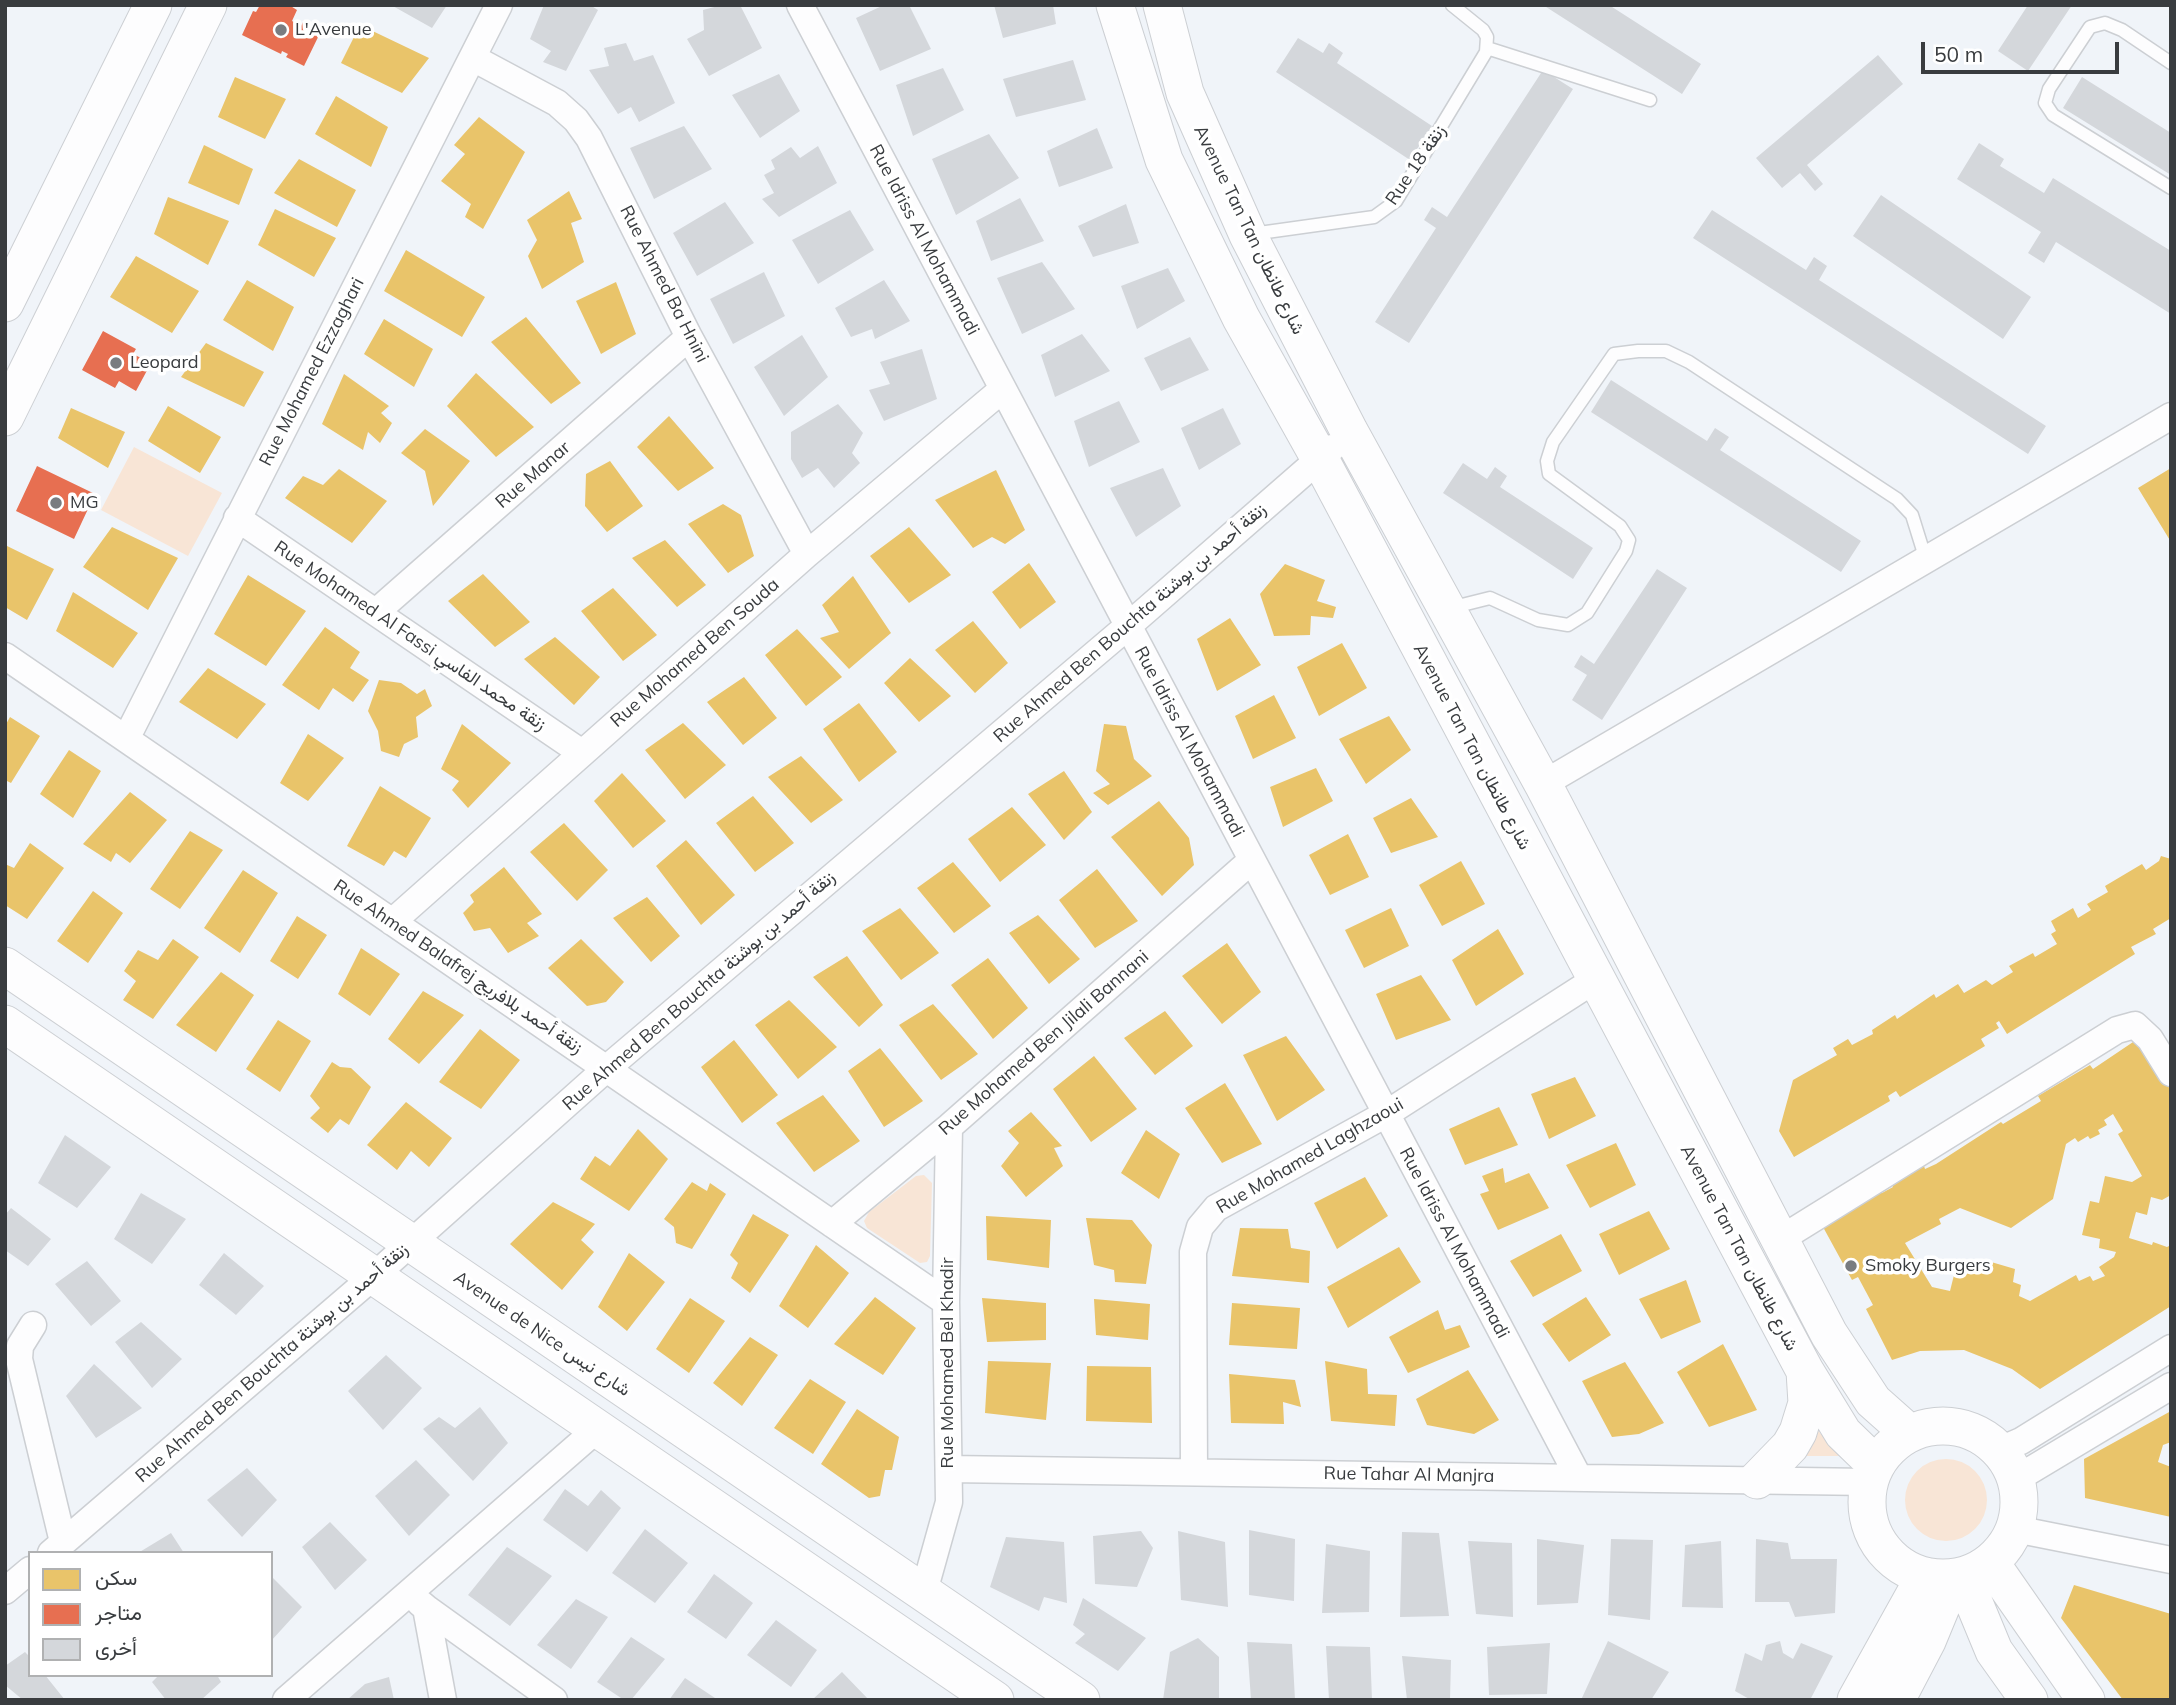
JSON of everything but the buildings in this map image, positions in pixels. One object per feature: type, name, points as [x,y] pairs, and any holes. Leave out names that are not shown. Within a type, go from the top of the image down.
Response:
[{"type":"main road","points":[[5,303],[153,5]]},
{"type":"main road","points":[[5,417],[208,5]]},
{"type":"main road","name":"Avenue Tan Tan شارع طانطان","points":[[1115,5],[1164,160],[1241,318],[1320,459],[1805,1371],[1848,1440],[1873,1474]]},
{"type":"main road","name":"Avenue Tan Tan شارع طانطان","points":[[1163,5],[1185,93],[1248,235],[1349,431],[1543,784],[1779,1240],[1851,1371],[1872,1401],[1909,1433]]},
{"type":"main road","name":"Avenue de Nice شارع نيس","points":[[5,966],[1080,1700]]},
{"type":"main road","points":[[5,1024],[995,1700]]},
{"type":"main road","points":[[1757,1480],[1790,1446],[1798,1432],[1807,1403],[1805,1371]]},
{"type":"main road","points":[[1856,1700],[1958,1573],[2001,1553],[2015,1528],[2020,1503],[2008,1464],[1973,1431],[1958,1426],[1941,1425],[1909,1433],[1885,1452],[1873,1474],[1867,1512],[1878,1541],[1898,1563],[1958,1573],[2086,1700]]},
{"type":"main road","points":[[1896,1700],[1958,1573]]},
{"type":"main road","points":[[1958,1573],[1994,1651],[2029,1700]]},
{"type":"street","name":"Rue Mohamed Ezzaghari","points":[[126,739],[499,5]]},
{"type":"street","name":"Rue Idriss Al Mohammadi","points":[[800,5],[1579,1478]]},
{"type":"street","name":"Rue Ahmed Ba Hnini","points":[[473,58],[557,103],[576,120],[604,165],[689,337],[807,554]]},
{"type":"street","name":"Rue Manar","points":[[376,612],[689,337]]},
{"type":"street","name":"Rue Mohamed Ben Souda","points":[[392,922],[807,554],[1003,389]]},
{"type":"street","points":[[1543,784],[2171,416]]},
{"type":"street","name":"Rue Ahmed Ben Bouchta زنقة أحمد بن بوشتة","points":[[57,1547],[410,1245],[607,1069],[1128,626],[1349,431]]},
{"type":"street","name":"Rue Mohamed Al Fassi زنقة محمد الفاسي","points":[[237,518],[582,753]]},
{"type":"street","name":"Rue Ahmed Balafrej زنقة أحمد بلافريج","points":[[5,656],[946,1302]]},
{"type":"street","name":"Rue Mohamed Ben Jilali Bannani","points":[[832,1224],[949,1127],[1252,860]]},
{"type":"street","name":"Rue Mohamed Laghzaoui","points":[[1194,1472],[1192,1252],[1200,1227],[1216,1208],[1239,1193],[1386,1114],[1596,979]]},
{"type":"street","points":[[1779,1240],[2117,1030],[2135,1025],[2150,1040],[2171,1073]]},
{"type":"street","name":"Rue Mohamed Bel Khadir","points":[[923,1595],[945,1525],[949,1502],[946,1302],[949,1127]]},
{"type":"street","points":[[33,1325],[20,1346],[19,1360],[57,1547]]},
{"type":"street","points":[[2008,1464],[2021,1441],[2171,1348]]},
{"type":"street","points":[[2008,1464],[2171,1386]]},
{"type":"street","points":[[286,1700],[417,1601],[596,1430]]},
{"type":"street","name":"Rue Tahar Al Manjra","points":[[949,1469],[1757,1480],[1873,1474]]},
{"type":"street","points":[[2015,1528],[2171,1560]]},
{"type":"street","points":[[5,1591],[28,1572]]},
{"type":"street","points":[[417,1601],[443,1700]]},
{"type":"street","points":[[417,1601],[554,1700]]},
{"type":"lane","points":[[1452,5],[1483,30],[1487,37],[1487,48],[1650,100]]},
{"type":"lane","points":[[2171,63],[2122,30],[2105,23],[2090,27],[2049,89],[2045,103],[2053,115],[2171,188]]},
{"type":"lane","name":"Rue 18 زنقة","points":[[1248,235],[1359,220],[1387,210],[1444,124],[1487,48]]},
{"type":"lane","points":[[1447,609],[1490,598],[1538,620],[1569,625],[1587,613],[1626,551],[1629,540],[1620,526],[1549,474],[1547,461],[1553,442],[1614,354],[1638,351],[1666,351],[1689,362],[1898,499],[1912,514],[1926,560]]},
{"type":"shaded area","points":[[134,447],[222,493],[188,556],[101,510]]},
{"type":"shaded area","points":[[924,1175],[932,1183],[930,1256],[927,1262],[920,1263],[867,1228],[864,1221],[869,1212],[916,1176]]},
{"type":"shaded area","points":[[1811,1423],[1841,1456],[1797,1456]]},
{"type":"shaded area","points":[[1938,1459],[1954,1459],[1969,1466],[1980,1477],[1987,1492],[1984,1516],[1975,1529],[1954,1541],[1938,1541],[1923,1534],[1912,1523],[1905,1508],[1905,1492],[1912,1477],[1923,1466]]},
{"type":"place","name":"L'Avenue","points":[[281,30]]},
{"type":"place","name":"Leopard","points":[[116,363]]},
{"type":"place","name":"MG","points":[[56,503]]},
{"type":"place","name":"Smoky Burgers","points":[[1851,1266]]}]
